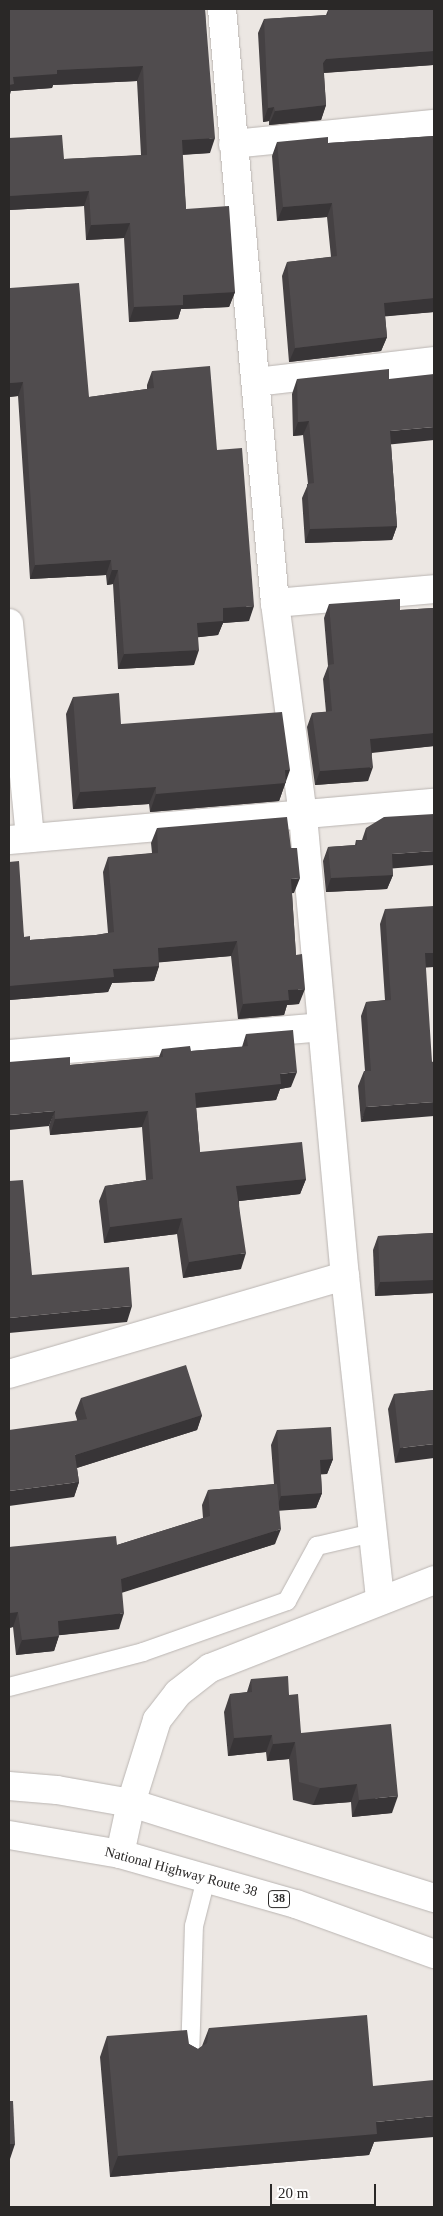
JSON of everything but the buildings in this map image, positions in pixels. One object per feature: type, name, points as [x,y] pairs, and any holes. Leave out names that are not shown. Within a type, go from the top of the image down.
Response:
[{"type":"main road","points":[[222,9],[275,603],[303,816],[345,1276],[380,1600]]},
{"type":"main road","points":[[233,144],[434,124]]},
{"type":"main road","points":[[256,382],[434,361]]},
{"type":"main road","points":[[275,603],[434,589]]},
{"type":"main road","points":[[9,623],[19,839],[303,816],[434,803]]},
{"type":"main road","points":[[9,1054],[321,1027]]},
{"type":"main road","points":[[9,1374],[345,1276]]},
{"type":"main road","points":[[120,1854],[131,1803],[158,1720],[178,1693],[210,1668],[434,1580]]},
{"type":"main road","points":[[9,1786],[57,1790],[131,1803],[434,1898]]},
{"type":"main road","name":"National Highway Route 38","points":[[9,1835],[120,1854],[296,1904],[434,1954]]},
{"type":"lane","points":[[9,1687],[143,1652],[287,1601],[317,1546],[373,1533]]},
{"type":"lane","points":[[190,2059],[194,1926],[206,1879]]}]
